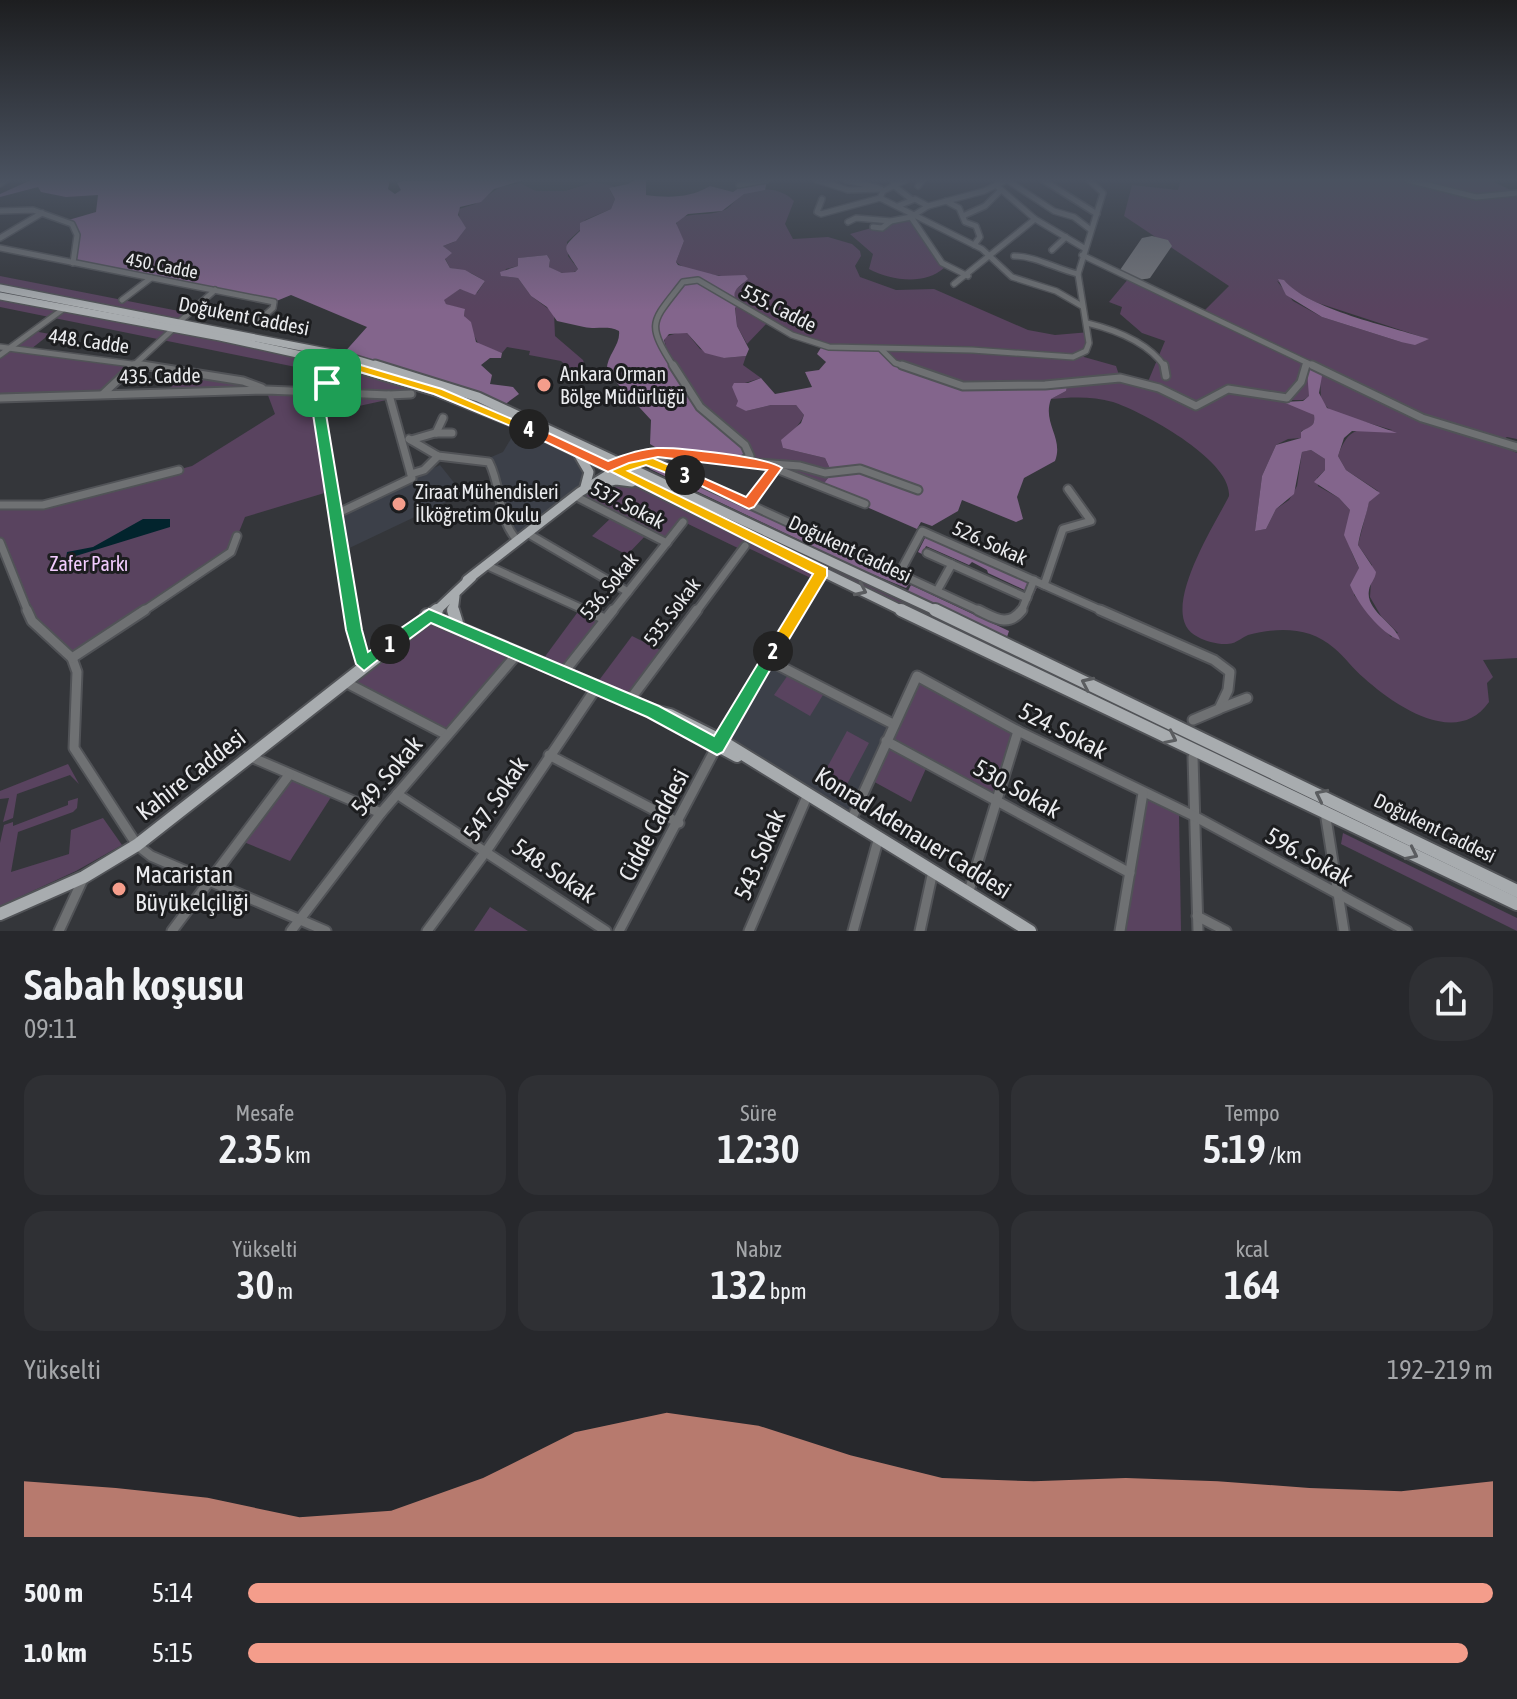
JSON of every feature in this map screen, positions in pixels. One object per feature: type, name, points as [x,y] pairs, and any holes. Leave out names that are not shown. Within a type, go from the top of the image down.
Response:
[{"type":"main road","name":"Doğukent Caddesi","points":[[0,288],[344,364],[438,391],[616,466]]},
{"type":"main road","name":"Doğukent Caddesi","points":[[0,296],[342,355],[478,397],[822,572],[1517,904]]},
{"type":"main road","points":[[574,449],[589,469],[590,477],[581,491]]},
{"type":"main road","name":"Kahire Caddesi","points":[[0,914],[84,877],[137,845],[251,757],[517,540],[616,466]]},
{"type":"main road","name":"Doğukent Caddesi","points":[[643,480],[974,628],[1517,891]]},
{"type":"main road","points":[[581,491],[614,481],[643,480]]},
{"type":"main road","name":"Kahire Caddesi","points":[[431,611],[472,577]]},
{"type":"main road","points":[[457,623],[452,603],[460,590]]},
{"type":"main road","name":"Konrad Adenauer Caddesi","points":[[431,611],[470,631]]},
{"type":"main road","name":"Konrad Adenauer Caddesi","points":[[431,611],[719,743],[933,869],[1030,931]]},
{"type":"street","points":[[0,238],[24,223]]},
{"type":"street","points":[[67,223],[75,227],[73,263]]},
{"type":"street","points":[[873,227],[882,228],[888,223]]},
{"type":"street","points":[[917,223],[942,263],[968,276]]},
{"type":"street","points":[[930,223],[986,251],[989,257],[1020,281],[1056,291],[1082,306]]},
{"type":"street","points":[[950,232],[959,223]]},
{"type":"street","points":[[971,223],[977,228],[980,237],[974,245]]},
{"type":"street","points":[[954,284],[968,276],[1014,231],[1027,223]]},
{"type":"street","points":[[1043,223],[1083,251],[1422,418],[1517,447]]},
{"type":"street","points":[[1082,223],[1091,230]]},
{"type":"street","points":[[1093,223],[1078,274],[1087,323],[1140,346],[1164,363],[1166,376]]},
{"type":"street","points":[[1052,250],[1066,237]]},
{"type":"street","name":"450. Cadde","points":[[0,248],[271,301],[275,305],[256,323]]},
{"type":"street","points":[[1014,256],[1030,256],[1053,268],[1078,274]]},
{"type":"street","points":[[122,300],[151,278]]},
{"type":"street","name":"555. Cadde","points":[[742,461],[748,459],[750,450],[700,407],[669,362],[656,334],[654,326],[660,310],[683,282],[698,280],[725,298],[807,341],[829,347],[972,350],[1073,357],[1086,351],[1089,343],[1087,323]]},
{"type":"street","points":[[103,394],[215,290]]},
{"type":"street","points":[[0,355],[72,303]]},
{"type":"street","name":"448. Cadde","points":[[0,347],[243,381],[266,390]]},
{"type":"street","points":[[881,349],[895,363],[963,386],[1045,385],[1120,378],[1159,388],[1196,406],[1208,403],[1228,389],[1287,398],[1301,382],[1307,363]]},
{"type":"street","points":[[344,364],[322,391],[319,407],[334,515],[357,643],[364,664]]},
{"type":"street","name":"435. Cadde","points":[[0,398],[266,390],[411,394]]},
{"type":"street","points":[[334,515],[412,478],[406,456],[409,440],[389,395]]},
{"type":"street","points":[[436,433],[443,418]]},
{"type":"street","points":[[409,440],[436,433],[452,433]]},
{"type":"street","points":[[406,456],[409,440]]},
{"type":"street","points":[[409,440],[438,456],[489,462],[497,479],[505,522],[517,540]]},
{"type":"street","points":[[616,466],[644,458],[674,455],[800,466],[825,473],[860,469],[918,490]]},
{"type":"street","points":[[411,474],[424,470],[438,456]]},
{"type":"street","points":[[643,480],[639,467],[644,458]]},
{"type":"street","points":[[644,458],[1006,622],[1018,618],[1034,580]]},
{"type":"street","points":[[764,464],[865,504]]},
{"type":"street","points":[[749,504],[775,468]]},
{"type":"street","points":[[0,505],[43,505],[179,470]]},
{"type":"street","points":[[1044,585],[1063,529],[1091,521],[1068,489]]},
{"type":"street","name":"537. Sokak","points":[[581,491],[667,543]]},
{"type":"street","name":"536. Sokak","points":[[564,672],[683,522]]},
{"type":"street","name":"526. Sokak","points":[[899,574],[922,531],[1223,665],[1230,675],[1228,690],[1219,709]]},
{"type":"street","points":[[527,533],[628,592]]},
{"type":"street","points":[[72,658],[222,559],[231,552],[237,536]]},
{"type":"street","points":[[0,542],[32,621],[72,658],[77,672],[74,748],[137,845],[151,856],[326,931]]},
{"type":"street","name":"535. Sokak","points":[[629,701],[745,546]]},
{"type":"street","points":[[927,553],[1027,598]]},
{"type":"street","points":[[937,591],[952,564]]},
{"type":"street","points":[[486,565],[496,573],[605,619]]},
{"type":"street","name":"Cidde Caddesi","points":[[619,931],[719,743],[822,572]]},
{"type":"street","name":"549. Sokak","points":[[291,931],[381,813],[519,652]]},
{"type":"street","points":[[768,660],[893,724],[851,820]]},
{"type":"street","name":"524. Sokak","points":[[893,724],[917,676],[1018,731],[1194,816]]},
{"type":"street","points":[[343,681],[447,735]]},
{"type":"street","name":"547. Sokak","points":[[427,931],[487,850],[596,688]]},
{"type":"street","points":[[1193,720],[1247,698]]},
{"type":"street","points":[[969,891],[1018,731]]},
{"type":"street","name":"530. Sokak","points":[[886,741],[1130,873]]},
{"type":"street","points":[[549,755],[679,823]]},
{"type":"street","points":[[251,757],[381,813]]},
{"type":"street","points":[[1193,757],[1198,931]]},
{"type":"street","points":[[172,931],[289,775]]},
{"type":"street","points":[[1120,931],[1143,793]]},
{"type":"street","name":"548. Sokak","points":[[397,794],[487,850],[606,931]]},
{"type":"street","name":"543. Sokak","points":[[749,931],[808,794]]},
{"type":"street","points":[[1325,812],[1344,931]]},
{"type":"street","name":"596. Sokak","points":[[1194,816],[1407,931]]},
{"type":"street","points":[[853,931],[879,837]]},
{"type":"street","points":[[920,931],[933,869]]},
{"type":"street","points":[[59,931],[84,877]]},
{"type":"street","points":[[1197,916],[1226,931]]},
{"type":"shaded area","points":[[68,223],[463,223],[466,228],[456,241],[443,246],[452,253],[445,259],[450,268],[465,270],[485,281],[475,295],[460,289],[444,300],[446,304],[465,309],[464,316],[471,322],[476,342],[502,353],[501,358],[490,358],[481,365],[492,375],[490,384],[513,387],[519,394],[500,408],[342,355],[367,327],[291,295],[274,302],[73,263],[76,230]]},
{"type":"shaded area","points":[[580,223],[676,223],[684,241],[676,262],[678,265],[719,276],[745,275],[748,279],[734,296],[738,304],[735,308],[737,326],[749,349],[746,356],[724,358],[705,353],[687,333],[669,334],[664,340],[674,369],[686,389],[733,432],[748,459],[658,453],[660,450],[650,444],[651,420],[607,372],[619,331],[557,321],[547,307],[531,296],[518,278],[501,276],[500,272],[518,266],[518,258],[547,255],[549,267],[562,273],[575,272],[578,269],[566,248],[580,231]]},
{"type":"shaded area","points":[[1278,279],[1330,308],[1429,339],[1415,345],[1322,317],[1286,295]]},
{"type":"shaded area","points":[[822,346],[881,349],[891,360],[956,385],[1067,383],[1066,391],[1051,399],[1049,408],[1057,445],[1055,461],[1024,478],[1017,497],[1023,519],[1016,522],[962,500],[958,511],[932,526],[921,522],[917,529],[821,487],[832,473],[825,458],[783,448],[781,440],[801,423],[804,415],[796,405],[771,405],[746,411],[736,406],[738,401],[732,387],[734,383],[748,383],[761,378],[775,394],[812,387],[805,372],[819,370],[826,362],[817,354]]},
{"type":"shaded area","points":[[1314,366],[1323,370],[1319,393],[1327,408],[1397,433],[1352,431],[1344,438],[1338,456],[1346,470],[1380,493],[1369,502],[1358,545],[1376,572],[1369,590],[1371,604],[1400,640],[1370,617],[1350,585],[1359,568],[1344,535],[1350,510],[1339,498],[1314,482],[1325,470],[1325,459],[1311,450],[1302,452],[1294,494],[1276,509],[1266,529],[1255,531],[1262,476],[1276,445],[1301,438],[1301,432],[1314,422],[1314,415],[1283,402],[1303,401],[1309,396],[1307,371]]},
{"type":"shaded area","points":[[528,428],[584,461],[587,484],[517,540],[512,537],[489,458],[503,452],[515,432]]},
{"type":"shaded area","points":[[648,464],[676,473],[909,584],[906,588],[862,570],[650,469]]},
{"type":"shaded area","name":"Ziraat Mühendisleri İlköğretim Okulu","points":[[440,465],[463,494],[341,552],[334,515]]},
{"type":"shaded area","points":[[926,536],[1037,587],[1030,602],[1031,593],[972,562],[969,565],[926,546],[922,554],[918,552]]},
{"type":"shaded area","points":[[911,585],[1009,631],[1007,637],[908,591]]},
{"type":"shaded area","points":[[768,660],[893,724],[851,820],[720,740]]},
{"type":"green space","points":[[460,223],[583,223],[567,242],[568,256],[578,269],[575,272],[567,274],[549,267],[547,255],[519,258],[518,266],[506,269],[502,276],[518,278],[531,296],[554,313],[555,336],[583,360],[585,366],[575,374],[561,361],[529,355],[530,351],[507,347],[502,353],[479,345],[464,316],[465,310],[446,304],[443,300],[460,289],[477,293],[485,281],[471,273],[450,268],[443,246],[454,242],[460,234]]},
{"type":"green space","points":[[677,223],[785,223],[793,239],[828,237],[852,244],[860,251],[861,256],[855,266],[860,277],[896,290],[934,289],[1028,330],[1055,335],[1090,332],[1081,354],[1084,357],[1116,366],[1120,378],[1147,384],[1165,341],[1142,333],[1120,314],[1122,307],[1109,302],[1129,278],[1202,313],[1229,286],[1135,223],[1517,223],[1517,439],[1507,437],[1496,444],[1517,453],[1517,658],[1483,660],[1493,677],[1487,683],[1489,702],[1476,715],[1460,722],[1444,722],[1409,710],[1377,689],[1334,648],[1315,636],[1294,631],[1271,631],[1248,635],[1225,644],[1202,639],[1186,626],[1182,610],[1192,569],[1229,496],[1226,482],[1202,453],[1164,427],[1127,407],[1105,400],[1051,399],[1066,391],[975,388],[807,341],[769,321],[747,344],[737,326],[734,295],[735,290],[744,283],[691,270],[676,262],[684,241],[676,226]],"holes":[[[1277,281],[1315,302],[1428,339],[1401,342],[1322,317],[1293,301]],[[1320,377],[1321,401],[1332,412],[1392,430],[1358,431],[1347,438],[1338,456],[1346,470],[1378,491],[1369,502],[1358,545],[1372,565],[1370,597],[1381,616],[1398,633],[1391,637],[1354,595],[1359,568],[1348,539],[1350,510],[1339,498],[1318,486],[1317,478],[1325,470],[1325,459],[1311,450],[1302,452],[1297,486],[1289,500],[1276,509],[1266,529],[1255,531],[1262,476],[1276,445],[1288,439],[1301,438],[1301,431],[1310,428],[1314,422],[1314,415],[1285,400],[1303,400],[1310,396],[1310,390]]]},
{"type":"green space","points":[[888,223],[915,223],[944,268],[936,274],[917,279],[887,276],[869,269],[873,254],[850,234]]},
{"type":"green space","points":[[0,276],[189,313],[177,324],[0,288]]},
{"type":"green space","name":"Zafer Parkı","points":[[0,296],[344,364],[428,388],[320,414],[331,491],[245,517],[231,552],[72,658],[40,631],[0,542],[0,505],[43,505],[192,466],[275,414],[266,390],[321,391],[335,375],[0,307]]},
{"type":"green space","points":[[33,331],[50,334],[31,349],[133,364],[103,394],[0,398],[0,355]]},
{"type":"green space","points":[[687,333],[700,349],[724,358],[746,356],[743,365],[761,378],[732,387],[746,411],[771,405],[796,405],[804,415],[783,448],[825,458],[832,473],[821,487],[764,464],[742,461],[669,362],[664,337]]},
{"type":"green space","points":[[188,373],[243,381],[266,390],[165,392]]},
{"type":"green space","points":[[627,472],[1199,742],[1517,897],[1483,883]]},
{"type":"green space","points":[[625,481],[822,572],[817,581],[684,522],[667,543],[648,533],[627,555],[592,536],[613,516],[579,499],[585,489]]},
{"type":"green space","points":[[580,609],[605,619],[564,672],[541,662]]},
{"type":"green space","points":[[429,616],[519,652],[447,735],[343,681]]},
{"type":"green space","points":[[632,636],[664,652],[629,701],[594,687]]},
{"type":"green space","points":[[788,675],[823,695],[810,716],[774,695]]},
{"type":"green space","points":[[917,676],[1018,731],[996,800],[928,764],[911,802],[869,779]]},
{"type":"green space","points":[[847,731],[869,743],[845,788],[823,775]]},
{"type":"green space","points":[[68,764],[79,784],[70,775],[17,794],[13,818],[3,822],[9,798],[0,799],[0,791]]},
{"type":"green space","points":[[289,775],[335,791],[290,861],[239,840]]},
{"type":"green space","points":[[78,798],[77,808],[73,812],[18,832],[11,872],[69,854],[71,830],[103,818],[122,845],[76,871],[0,906],[0,843],[4,825],[13,822],[13,826],[68,805],[68,801]]},
{"type":"green space","points":[[1146,799],[1179,814],[1181,931],[1126,931]]},
{"type":"green space","points":[[1343,833],[1517,918],[1517,931],[1341,844]]},
{"type":"green space","points":[[490,907],[528,931],[474,931]]},
{"type":"water","points":[[143,519],[170,519],[170,527],[66,559],[67,552],[93,547]]},
{"type":"runway","points":[[1152,244],[1158,246],[1140,272],[1134,270],[1152,244]]},
{"type":"place","name":"Ankara Orman Bölge Müdürlüğü","points":[[544,385]]},
{"type":"place","name":"Ziraat Mühendisleri İlköğretim Okulu","points":[[399,504]]},
{"type":"place","name":"Macaristan Büyükelçiliği","points":[[119,889]]},
{"type":"route","points":[[344,364],[411,383],[517,423],[608,467],[626,459],[658,453],[742,461],[775,468],[749,504],[646,460],[615,470],[822,572],[717,746],[653,711],[429,616],[364,664],[354,630],[320,414],[319,399],[327,383],[344,364]]}]
